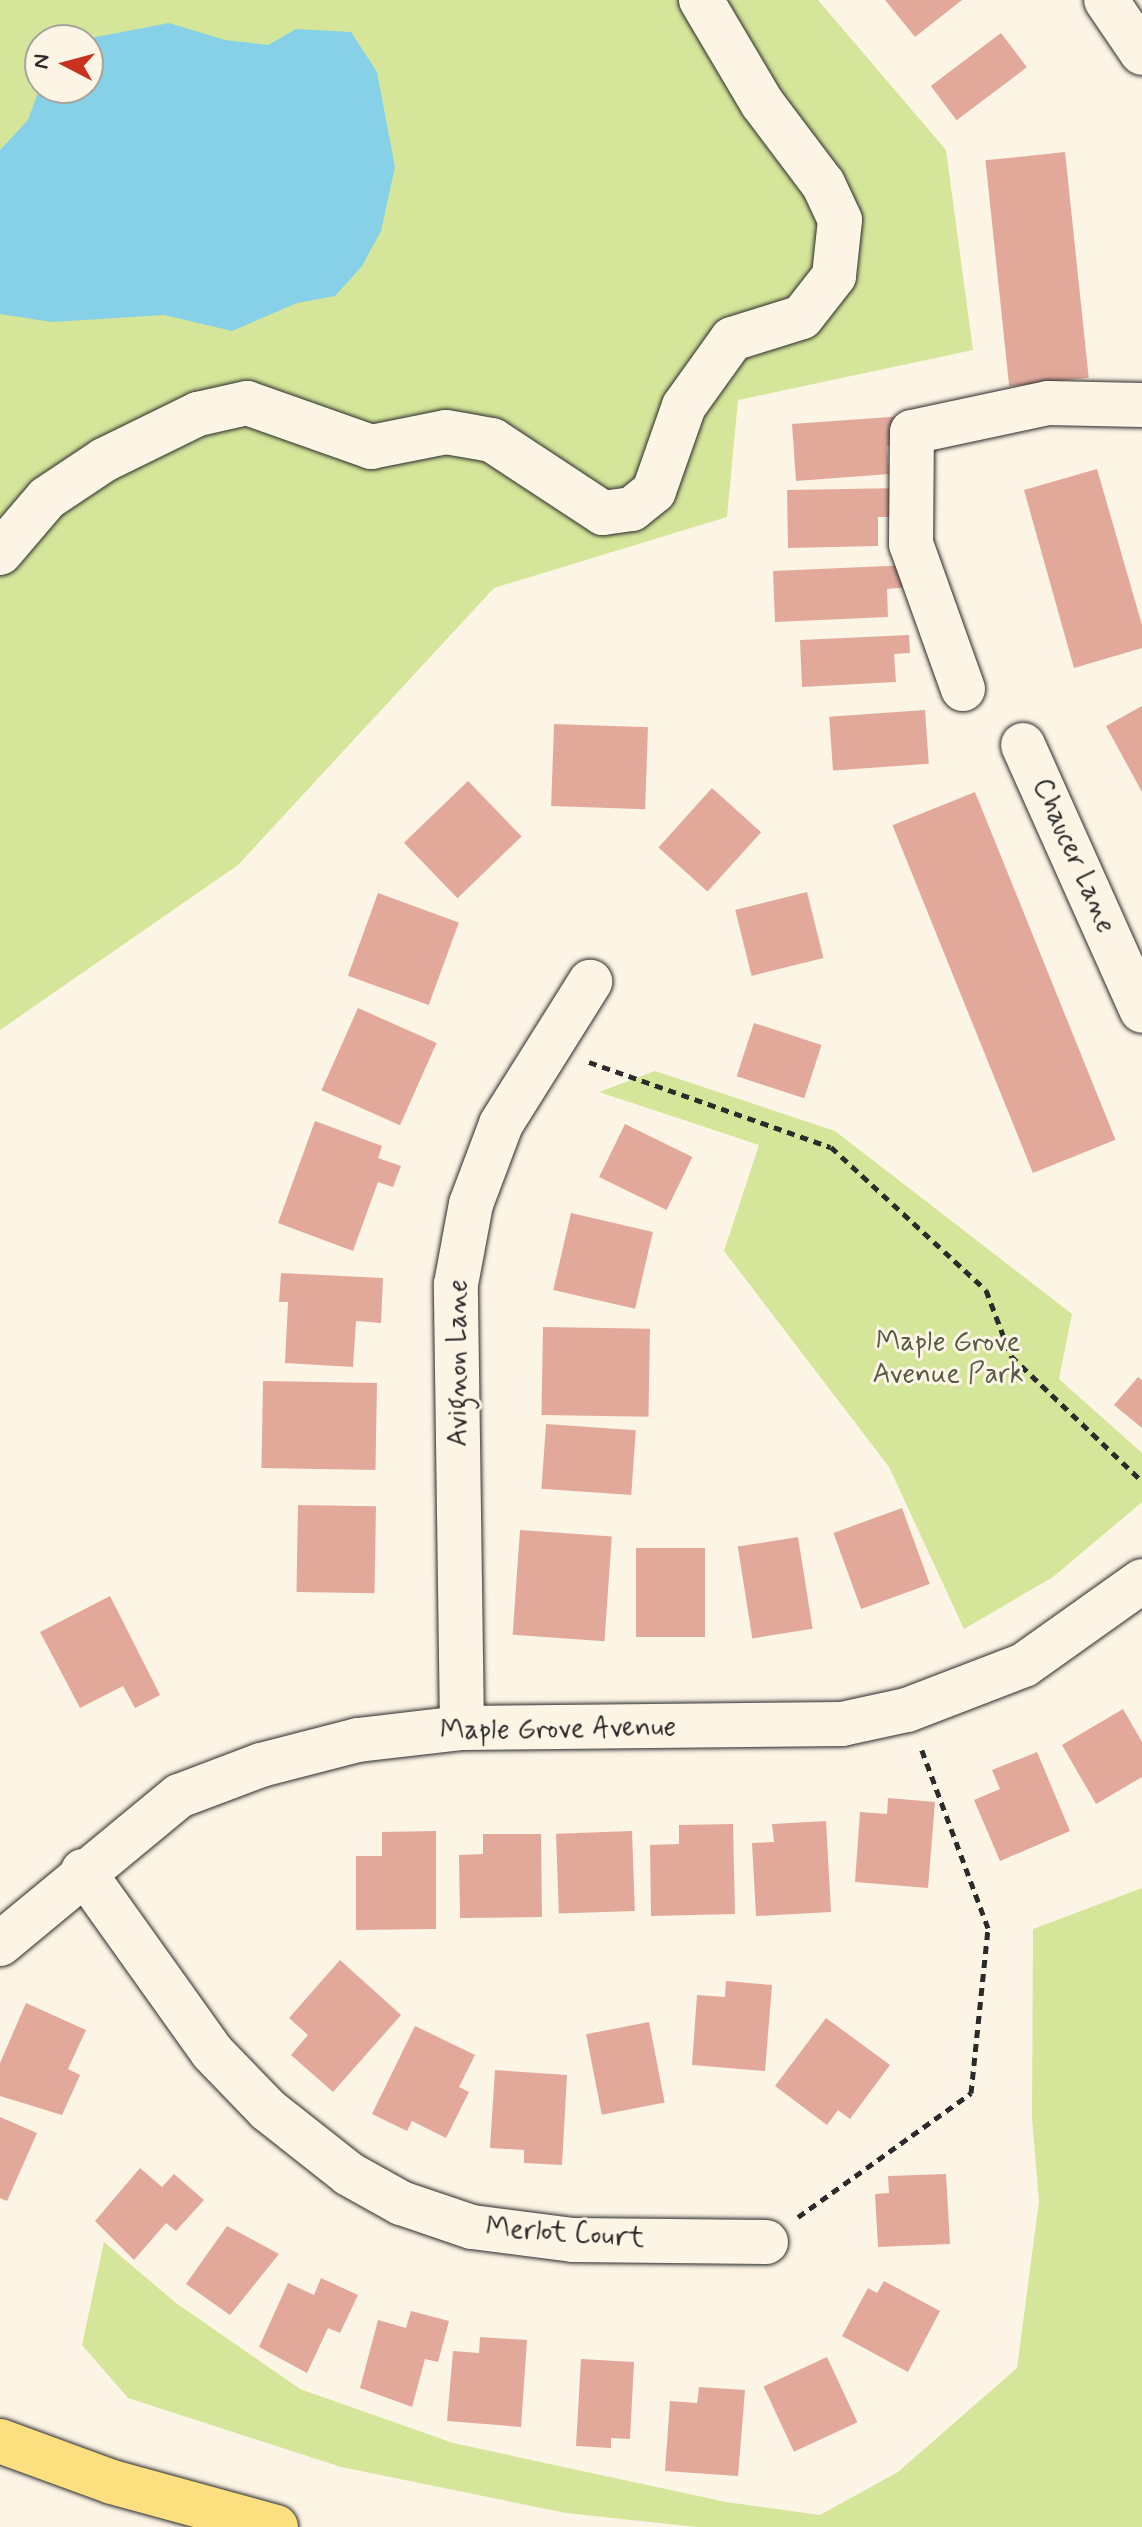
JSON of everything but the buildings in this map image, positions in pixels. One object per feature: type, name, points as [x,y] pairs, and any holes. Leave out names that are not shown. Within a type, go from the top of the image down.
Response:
[{"type":"main road","points":[[0,2441],[112,2482],[276,2527]]},
{"type":"street","points":[[0,553],[47,498],[104,460],[198,414],[247,403],[371,447],[446,432],[492,440],[603,513],[632,509],[654,491],[684,406],[732,339],[802,317],[834,276],[840,220],[823,184],[762,103],[701,0]]},
{"type":"street","points":[[1106,0],[1142,53]]},
{"type":"street","points":[[963,689],[911,544],[912,432],[1048,403],[1142,405]]},
{"type":"street","name":"Chaucer Lane","points":[[1023,745],[1142,1011]]},
{"type":"street","name":"Avignon Lane","points":[[462,1728],[456,1284],[471,1204],[501,1124],[590,982]]},
{"type":"street","name":"Maple Grove Avenue","points":[[0,1944],[83,1871],[179,1796],[261,1765],[358,1740],[462,1728],[842,1724],[907,1710],[1024,1665],[1142,1581]]},
{"type":"street","name":"Merlot Court","points":[[83,1871],[212,2052],[268,2110],[349,2174],[401,2203],[472,2227],[573,2240],[766,2242]]},
{"type":"path","points":[[549,1048],[831,1147],[986,1290],[1011,1356],[1142,1481]]},
{"type":"path","points":[[766,2242],[971,2093],[988,1928],[907,1710]]},
{"type":"green space","points":[[0,0],[818,0],[946,150],[973,350],[738,400],[727,517],[494,588],[238,865],[0,1030]]},
{"type":"green space","name":"Maple Grove Avenue Park","points":[[655,1071],[835,1131],[1072,1314],[1059,1379],[1142,1453],[1142,1502],[1053,1577],[964,1629],[889,1467],[724,1251],[759,1145],[599,1092]]},
{"type":"green space","points":[[1142,1888],[1142,2527],[697,2527],[566,2513],[341,2467],[128,2398],[82,2345],[104,2242],[176,2303],[300,2389],[453,2443],[726,2502],[820,2515],[898,2472],[1017,2368],[1039,2201],[1032,2119],[1033,1929]]},
{"type":"water","points":[[169,23],[225,40],[268,45],[296,29],[351,32],[377,72],[395,167],[381,231],[362,266],[335,296],[297,303],[232,331],[164,315],[52,322],[0,314],[0,150],[28,120],[34,104],[104,104],[104,35]]}]
